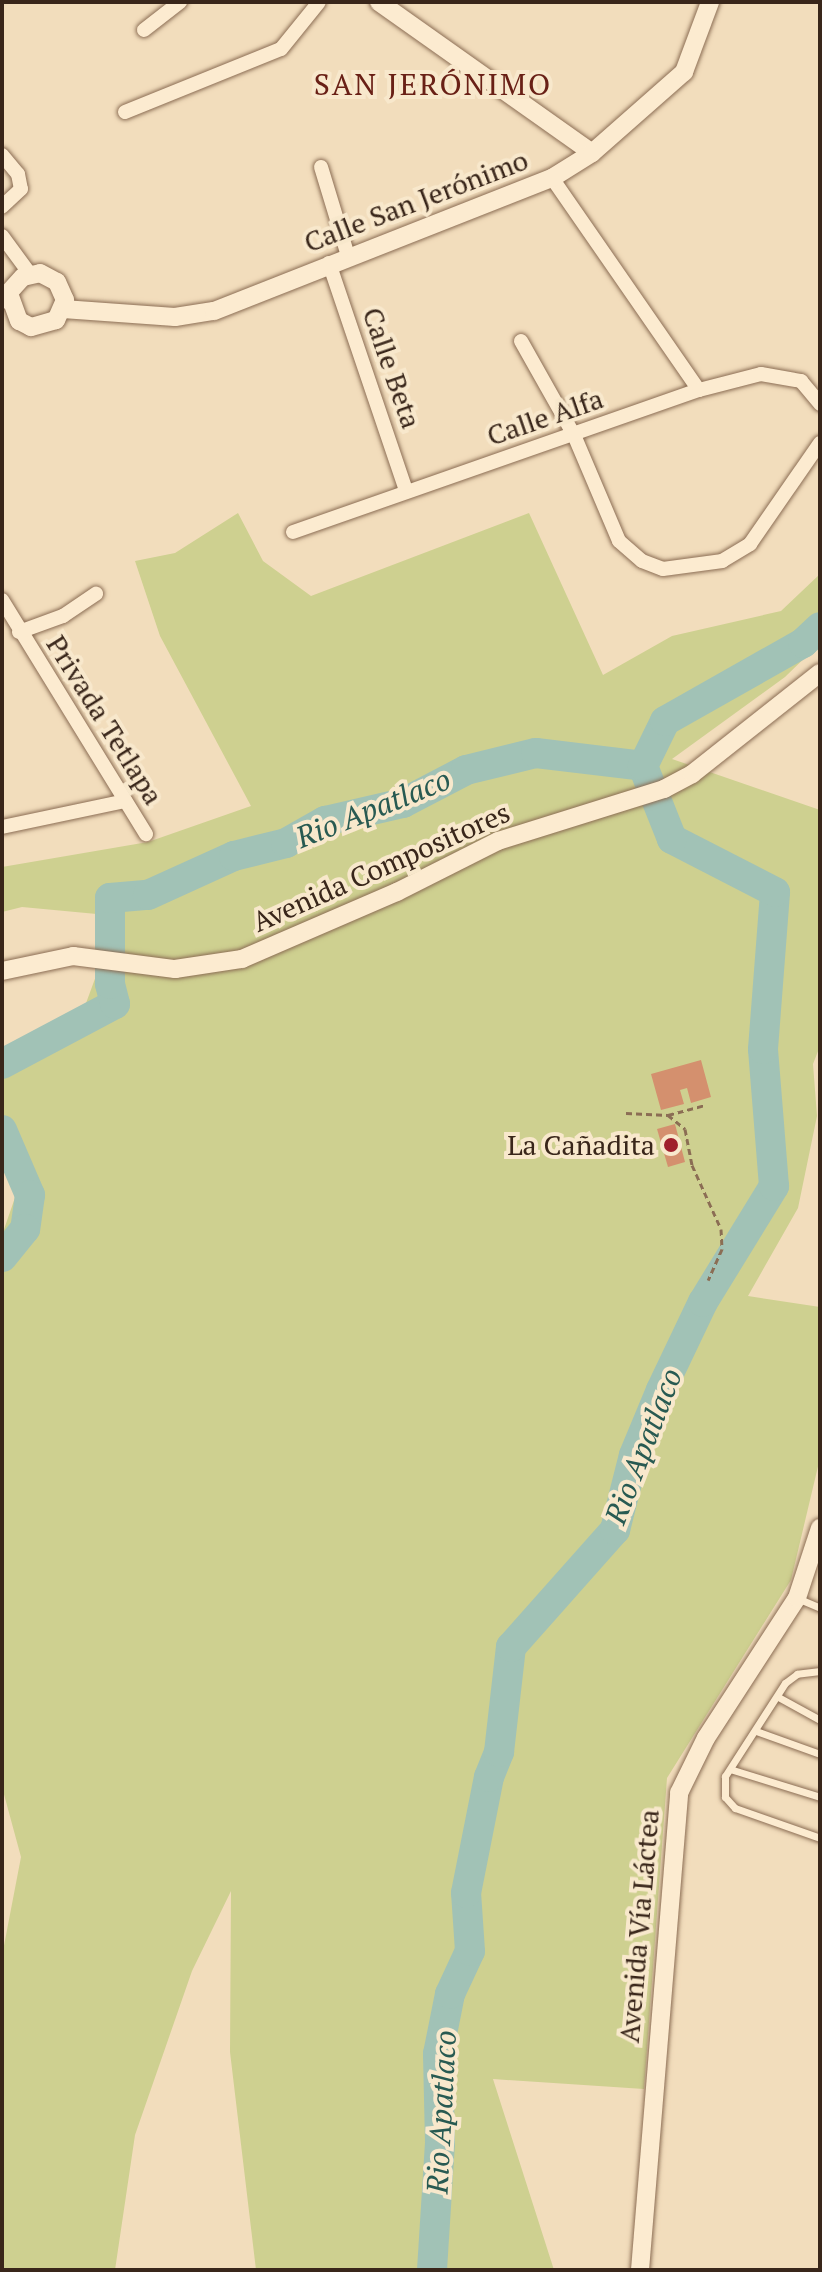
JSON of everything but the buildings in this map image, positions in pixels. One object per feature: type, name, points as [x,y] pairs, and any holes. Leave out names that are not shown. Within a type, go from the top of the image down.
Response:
[{"type":"street","points":[[144,30],[180,2]]},
{"type":"street","points":[[125,112],[281,49],[319,2]]},
{"type":"street","points":[[379,2],[592,153]]},
{"type":"street","name":"Calle San Jerónimo","points":[[63,309],[175,317],[214,311],[329,263],[552,178],[592,153],[684,72],[710,2]]},
{"type":"street","points":[[2,155],[18,174],[21,189],[2,207]]},
{"type":"street","points":[[321,167],[348,256]]},
{"type":"street","points":[[552,178],[699,390]]},
{"type":"street","points":[[2,236],[30,274],[57,282],[63,309],[44,327],[31,327],[19,321],[6,298],[17,282],[30,274]]},
{"type":"street","name":"Calle Beta","points":[[329,263],[406,490]]},
{"type":"street","points":[[521,341],[574,435],[619,541],[642,561],[663,569],[722,561],[750,544],[820,443]]},
{"type":"street","name":"Calle Alfa","points":[[293,532],[699,390],[761,374],[784,374],[801,381],[819,399]]},
{"type":"street","name":"Privada Tetlapa","points":[[19,632],[63,616],[96,594]]},
{"type":"street","name":"Privada Tetlapa","points":[[2,600],[146,834]]},
{"type":"street","name":"Avenida Compositores","points":[[2,971],[73,956],[199,969],[242,959],[397,892],[498,841],[594,814],[664,789],[692,774],[820,673]]},
{"type":"street","points":[[2,827],[125,801]]},
{"type":"street","name":"Avenida Vía Láctea","points":[[640,2270],[679,1793],[706,1738],[797,1598],[820,1528]]},
{"type":"lane","points":[[797,1598],[820,1608]]},
{"type":"lane","points":[[820,1671],[797,1674],[785,1683],[780,1698],[733,1770],[725,1776],[725,1797],[735,1808],[820,1838]]},
{"type":"lane","points":[[780,1698],[820,1720]]},
{"type":"lane","points":[[756,1731],[820,1754]]},
{"type":"lane","points":[[733,1770],[820,1797]]},
{"type":"path","points":[[626,1113],[668,1115],[706,1105]]},
{"type":"path","points":[[668,1115],[685,1129],[692,1165],[721,1229],[722,1249],[708,1280]]},
{"type":"green space","points":[[238,513],[263,561],[311,596],[529,513],[603,675],[672,636],[781,611],[820,574],[820,643],[785,677],[672,759],[820,810],[820,1046],[813,1064],[817,1116],[798,1208],[748,1296],[820,1307],[820,1458],[791,1580],[667,1778],[644,2089],[493,2079],[554,2270],[256,2270],[230,2052],[231,1891],[192,1971],[135,2135],[115,2270],[2,2270],[2,1956],[21,1857],[2,1787],[2,1235],[18,1189],[2,1164],[2,1047],[78,1025],[118,916],[22,907],[2,912],[2,867],[148,842],[251,806],[160,636],[135,561],[175,553]]},
{"type":"waterway","name":"Rio Apatlaco","points":[[432,2270],[440,2143],[438,2054],[450,1994],[470,1951],[466,1893],[489,1777],[499,1752],[511,1647],[615,1530],[634,1455],[661,1390],[703,1302],[774,1186],[763,1049],[775,892],[672,839],[643,766],[665,721],[803,643],[820,627]]},
{"type":"waterway","name":"Rio Apatlaco","points":[[2,1064],[115,1004],[110,984],[110,898],[148,895],[234,856],[286,843],[325,821],[403,803],[466,770],[536,753],[643,766]]},
{"type":"waterway","points":[[2,1130],[30,1195],[25,1229],[2,1257]]},
{"type":"place","name":"La Cañadita","points":[[671,1145]]},
{"type":"district","name":"SAN JERÓNIMO","points":[[433,84]]}]
